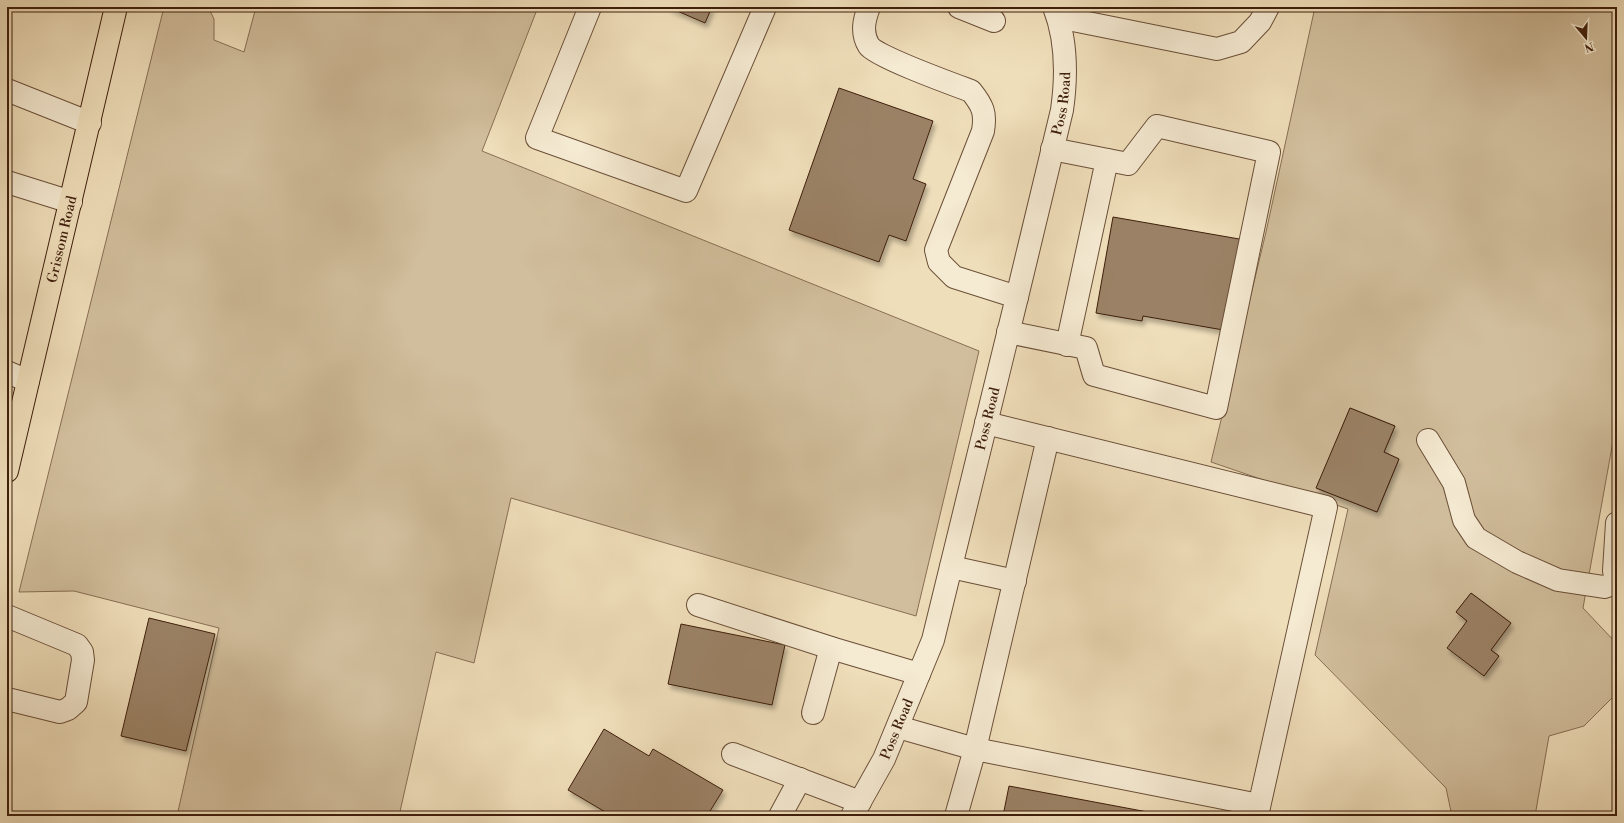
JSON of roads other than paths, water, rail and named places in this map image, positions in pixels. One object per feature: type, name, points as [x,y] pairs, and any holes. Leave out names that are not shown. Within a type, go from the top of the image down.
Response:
[{"type":"main road","name":"Grissom Road","points":[[7,469],[90,123],[116,7]]},
{"type":"street","points":[[590,7],[537,138],[686,191],[765,7]]},
{"type":"street","points":[[869,7],[864,32],[870,47],[889,58],[971,91],[980,102],[985,117],[983,131],[936,250],[939,262],[954,277],[1018,297]]},
{"type":"street","points":[[959,7],[994,21]]},
{"type":"street","points":[[1056,12],[1173,41],[1217,49],[1241,42],[1260,22],[1268,7]]},
{"type":"street","name":"Poss Road","points":[[856,809],[884,759],[933,640],[1008,332],[1018,297],[1064,91],[1065,54],[1056,12]]},
{"type":"street","points":[[7,90],[90,123]]},
{"type":"street","points":[[1008,332],[1086,348],[1094,375],[1216,408],[1270,152],[1157,126],[1128,164],[1052,149]]},
{"type":"street","points":[[1067,345],[1107,160]]},
{"type":"street","points":[[7,182],[71,202]]},
{"type":"street","points":[[7,372],[28,381]]},
{"type":"street","points":[[898,727],[975,749],[1258,811],[1326,507],[986,424]]},
{"type":"street","points":[[956,816],[975,749],[1048,438]]},
{"type":"street","points":[[1428,440],[1454,483],[1464,520],[1476,538],[1517,562],[1558,580],[1604,587],[1613,584],[1617,580]]},
{"type":"street","points":[[1617,524],[1614,571],[1617,574]]},
{"type":"street","points":[[951,567],[1015,580]]},
{"type":"street","points":[[698,605],[831,648],[919,674]]},
{"type":"street","points":[[7,616],[77,645],[82,652],[83,660],[76,702],[68,709],[60,712],[7,699]]},
{"type":"street","points":[[813,714],[831,648]]},
{"type":"street","points":[[733,754],[800,780],[856,809]]},
{"type":"street","points":[[780,816],[800,780]]}]
